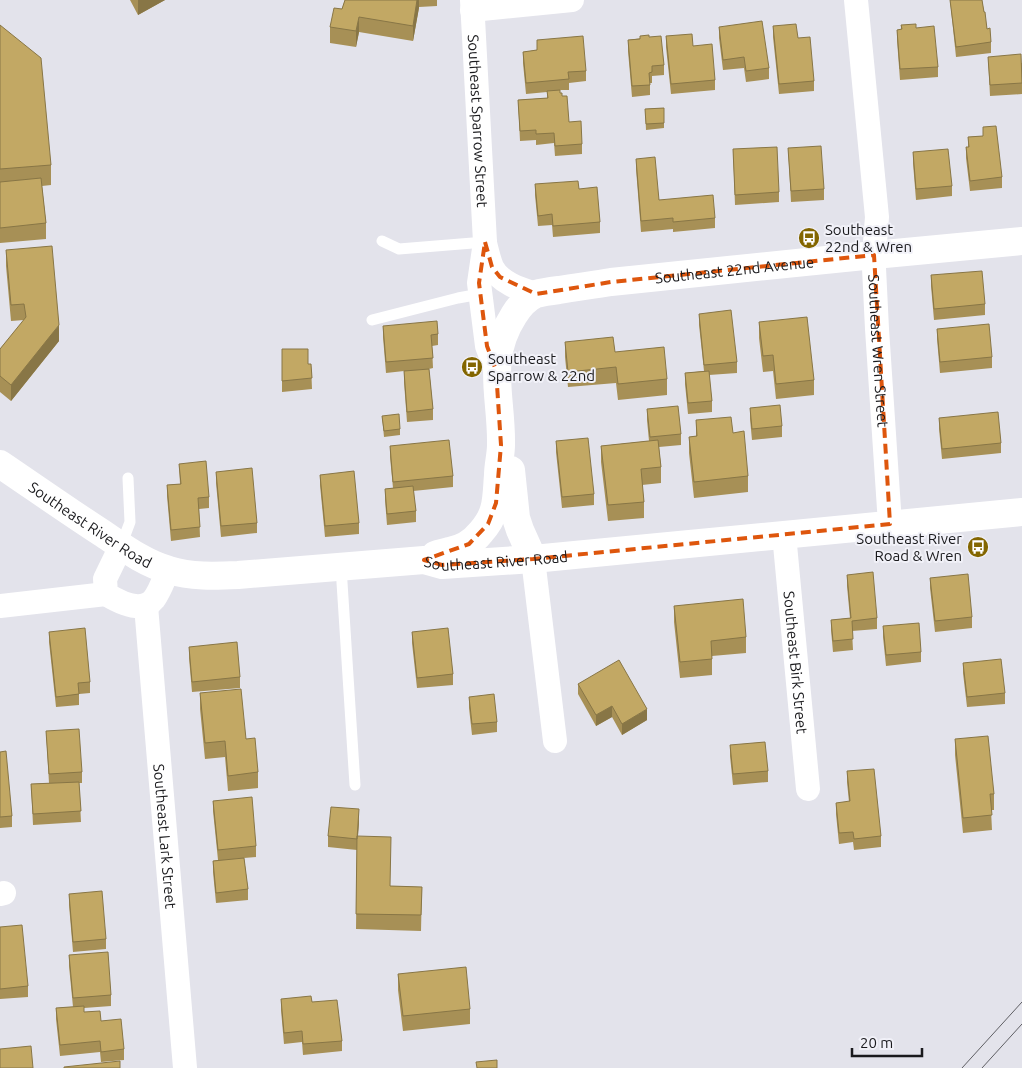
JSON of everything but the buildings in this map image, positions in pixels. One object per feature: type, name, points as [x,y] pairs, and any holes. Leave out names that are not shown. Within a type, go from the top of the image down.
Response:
[{"type":"street","points":[[472,5],[572,0]]},
{"type":"street","name":"Southeast Wren Street","points":[[856,0],[877,217],[874,255],[877,329],[890,524]]},
{"type":"street","name":"Southeast Sparrow Street","points":[[472,5],[484,242],[479,283],[487,346],[496,370]]},
{"type":"street","name":"Southeast 22nd Avenue","points":[[536,294],[612,282],[1022,241]]},
{"type":"street","name":"Southeast Sparrow Street","points":[[484,242],[492,267],[500,277],[518,289],[536,294]]},
{"type":"street","name":"Southeast Sparrow Street","points":[[424,560],[438,553],[455,550],[469,544],[488,524],[496,503],[501,445],[496,370],[498,353],[510,321],[519,307],[536,294]]},
{"type":"street","points":[[501,445],[511,469],[514,508],[520,530],[533,559],[555,741]]},
{"type":"street","name":"Southeast River Road","points":[[0,464],[143,560],[183,574],[212,576],[424,560],[442,565],[533,559],[1022,512]]},
{"type":"street","name":"Southeast Birk Street","points":[[784,534],[808,789]]},
{"type":"street","points":[[106,594],[105,579],[121,546]]},
{"type":"street","points":[[0,606],[106,594],[116,600],[135,606],[146,606],[154,600],[168,570]]},
{"type":"street","name":"Southeast Lark Street","points":[[146,606],[184,1068]]},
{"type":"lane","points":[[382,242],[399,249],[484,242]]},
{"type":"lane","points":[[372,320],[480,294]]},
{"type":"lane","points":[[121,546],[130,522],[128,478]]},
{"type":"lane","points":[[341,567],[355,786]]},
{"type":"highlighted area","points":[[485,242],[492,267],[500,277],[536,294],[611,282],[874,255],[890,524],[533,559],[442,565],[424,560],[469,544],[488,524],[496,503],[501,445],[496,370],[487,346],[479,283]]},
{"type":"tram line","points":[[962,1068],[1022,1002]]},
{"type":"tram line","points":[[982,1068],[1022,1024]]},
{"type":"place","name":"Southeast 22nd & Wren","points":[[809,238]]},
{"type":"place","name":"Southeast Sparrow & 22nd","points":[[472,367]]},
{"type":"place","name":"Southeast River Road & Wren","points":[[978,547]]}]
